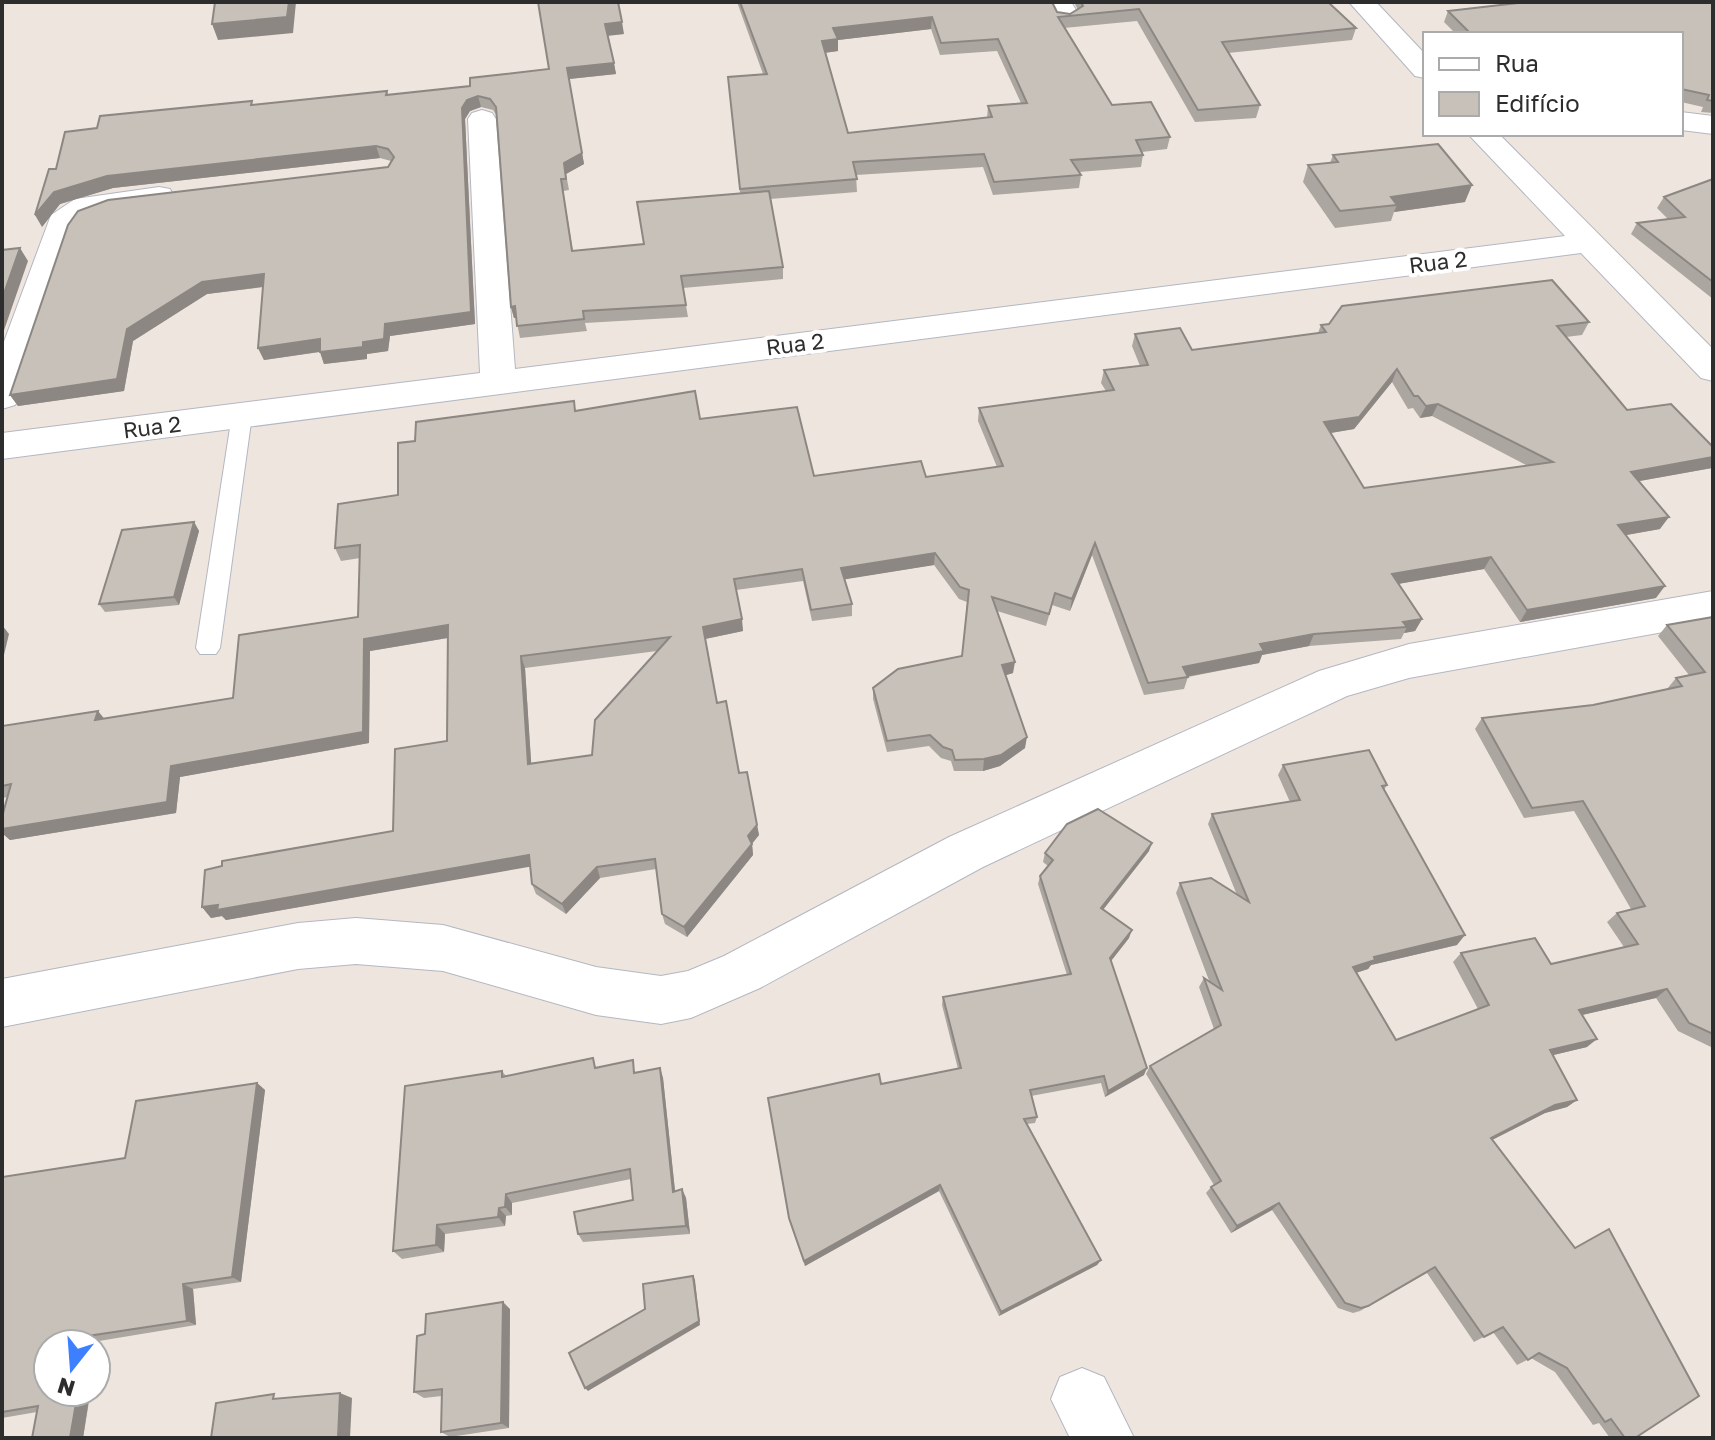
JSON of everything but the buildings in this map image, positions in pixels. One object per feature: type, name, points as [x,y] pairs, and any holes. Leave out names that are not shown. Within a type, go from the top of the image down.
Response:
[{"type":"street","points":[[1362,2],[1423,68]]},
{"type":"street","points":[[482,119],[498,382]]},
{"type":"street","points":[[1683,121],[1713,125]]},
{"type":"street","points":[[1485,136],[1713,370]]},
{"type":"street","points":[[2,397],[56,235],[67,216],[79,208],[99,203],[190,193]]},
{"type":"street","name":"Rua 2","points":[[2,446],[1588,243]]},
{"type":"street","points":[[2,1003],[298,946],[356,941],[443,948],[596,991],[661,1000],[691,994],[728,979],[966,852],[1334,683],[1409,661],[1713,607]]},
{"type":"lane","points":[[208,648],[242,415]]}]
